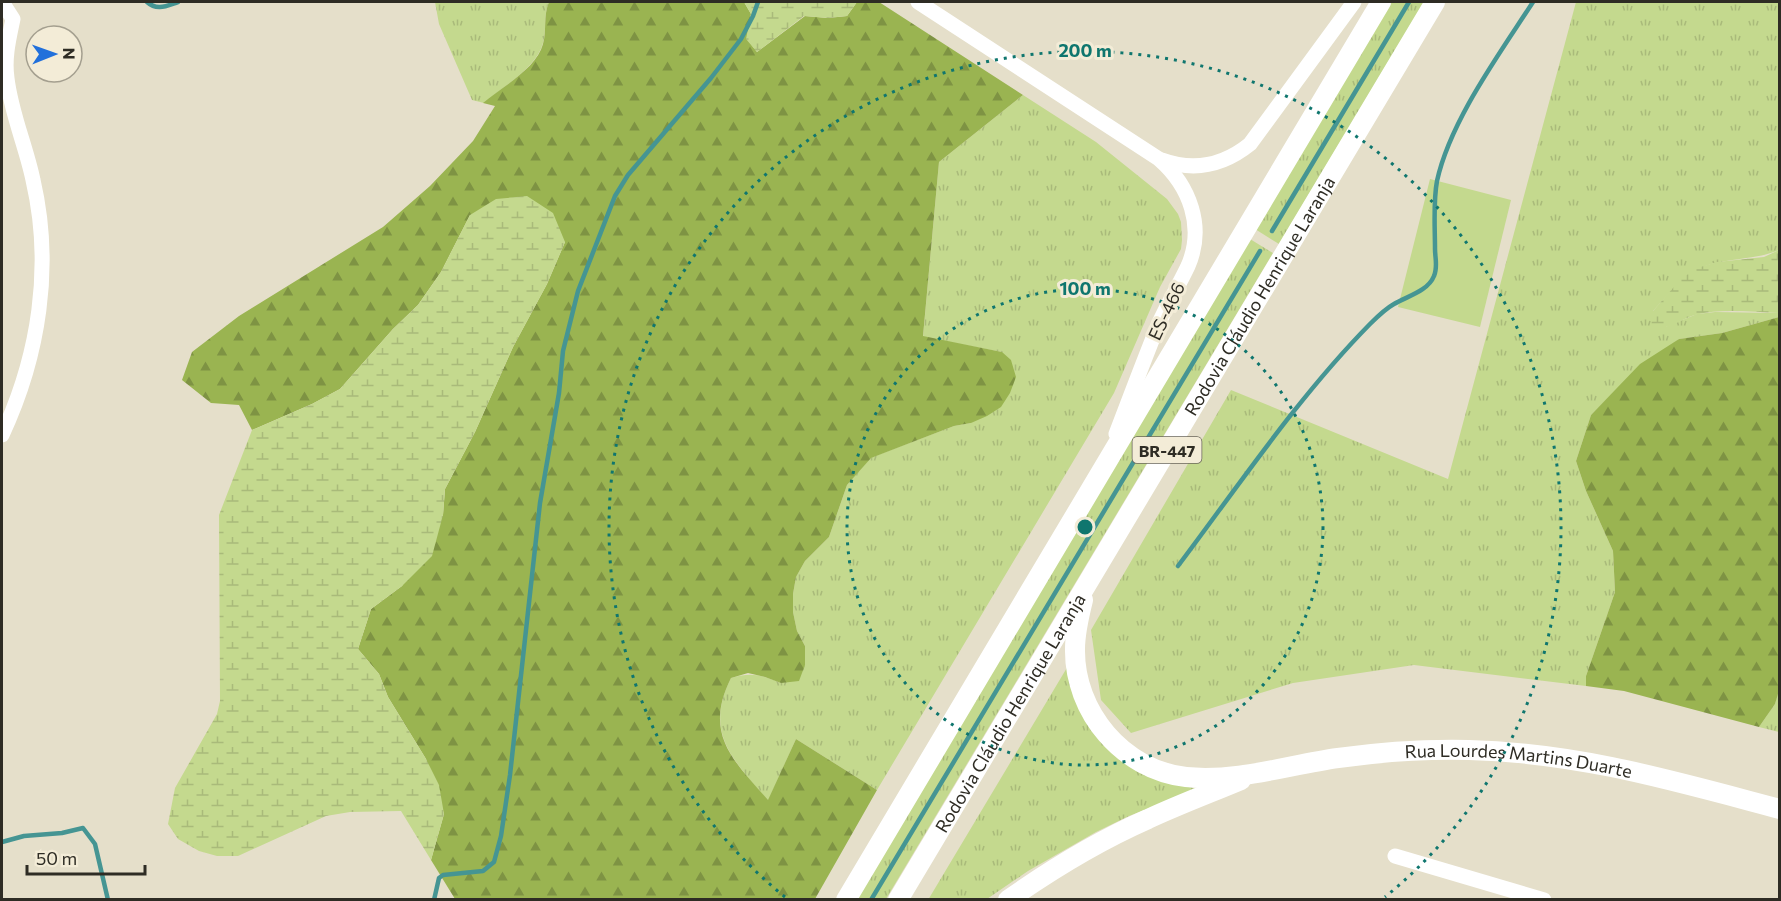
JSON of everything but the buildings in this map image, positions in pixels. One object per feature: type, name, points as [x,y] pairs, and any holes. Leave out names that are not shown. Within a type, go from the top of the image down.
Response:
[{"type":"main road","name":"BR-447","points":[[846,900],[1381,2]]},
{"type":"main road","name":"Rodovia Cláudio Henrique Laranja","points":[[898,900],[1435,2]]},
{"type":"main road","points":[[1086,586],[1076,633],[1078,681],[1086,703],[1108,737],[1135,759],[1167,773],[1201,778],[1255,774]]},
{"type":"main road","name":"Rua Lourdes Martins Duarte","points":[[1255,774],[1339,758],[1382,753],[1424,750],[1510,752],[1584,761],[1636,771],[1779,808]]},
{"type":"main road","points":[[1008,900],[1076,856],[1112,836],[1255,774]]},
{"type":"street","points":[[2,2],[13,19],[7,52],[7,78],[33,179],[40,218],[42,262],[38,313],[30,359],[16,403],[2,435]]},
{"type":"street","name":"ES-466","points":[[918,2],[1159,159],[1178,178],[1188,195],[1194,214],[1195,240],[1188,266],[1160,322],[1103,468]]},
{"type":"street","name":"ES-466","points":[[1159,159],[1172,164],[1200,166],[1220,162],[1239,153],[1260,133],[1354,2]]},
{"type":"street","points":[[1395,856],[1544,900]]},
{"type":"green space","points":[[435,2],[549,2],[540,52],[527,68],[484,103],[472,100],[439,24]]},
{"type":"green space","points":[[549,2],[744,2],[751,14],[747,39],[757,52],[805,16],[828,18],[847,16],[857,2],[879,2],[1023,95],[939,162],[923,336],[1002,352],[1011,360],[1016,377],[1010,393],[1001,407],[987,416],[971,423],[954,426],[871,458],[847,485],[829,537],[805,561],[796,577],[793,612],[797,631],[805,646],[805,665],[799,681],[781,683],[748,673],[731,678],[723,698],[720,715],[721,731],[726,745],[734,759],[768,800],[796,739],[877,790],[815,899],[455,899],[431,860],[444,814],[426,759],[388,697],[379,674],[358,649],[371,609],[402,586],[443,515],[445,489],[475,432],[513,347],[547,284],[565,242],[470,215],[441,272],[418,305],[393,329],[340,389],[252,430],[239,405],[211,403],[182,380],[192,352],[239,316],[383,227],[430,186],[473,141],[495,106],[483,103],[534,61],[543,44]]},
{"type":"green space","points":[[744,2],[857,2],[847,16],[828,18],[804,16],[757,52],[746,39],[751,14]]},
{"type":"green space","points":[[1392,2],[1424,2],[1279,244],[1255,229]]},
{"type":"green space","points":[[1576,2],[1779,2],[1779,250],[1720,262],[1699,269],[1682,280],[1653,311],[1665,327],[1697,314],[1715,312],[1779,313],[1779,317],[1722,333],[1679,339],[1612,394],[1591,415],[1576,461],[1586,491],[1613,551],[1615,592],[1586,676],[1586,686],[1414,665],[1293,683],[1131,733],[1101,700],[1091,630],[1231,390],[1448,479]]},
{"type":"green space","points":[[1023,95],[1096,142],[1167,199],[1181,222],[1181,249],[1160,287],[1114,393],[877,790],[796,739],[768,801],[734,759],[726,745],[721,731],[720,715],[723,698],[731,678],[756,675],[781,683],[805,646],[797,631],[793,612],[796,577],[805,561],[829,537],[847,485],[870,458],[954,426],[971,423],[1002,352],[923,337],[939,162]]},
{"type":"green space","points":[[1430,179],[1511,200],[1480,327],[1398,307]]},
{"type":"green space","points":[[527,196],[553,213],[565,242],[547,284],[513,347],[475,432],[445,489],[443,515],[432,556],[402,586],[371,609],[358,649],[379,674],[388,697],[439,785],[444,814],[431,860],[401,811],[350,812],[326,816],[238,856],[217,856],[199,851],[178,839],[168,824],[175,788],[217,714],[220,701],[219,515],[252,430],[340,389],[393,329],[418,305],[441,272],[470,215],[496,199]]},
{"type":"green space","points":[[1250,239],[1273,253],[886,899],[854,900]]},
{"type":"green space","points":[[1779,250],[1779,313],[1715,312],[1695,315],[1668,327],[1651,325],[1653,311],[1679,281],[1694,269],[1717,262],[1764,257]]},
{"type":"green space","points":[[1779,317],[1780,687],[1775,704],[1759,727],[1624,691],[1586,686],[1586,676],[1615,592],[1613,551],[1586,491],[1576,461],[1591,415],[1640,364],[1679,339],[1722,333]]},
{"type":"green space","points":[[1068,666],[1147,776],[1199,789],[1129,816],[1096,832],[1028,871],[987,899],[928,900]]},
{"type":"green space","points":[[1779,687],[1779,732],[1759,727],[1775,704]]},
{"type":"waterway","points":[[147,2],[158,7],[178,2]]},
{"type":"waterway","points":[[434,900],[439,878],[443,875],[483,871],[494,862],[501,836],[510,775],[540,503],[559,393],[563,351],[578,291],[615,196],[628,175],[711,78],[741,39],[758,2]]},
{"type":"waterway","points":[[1272,231],[1409,2]]},
{"type":"waterway","points":[[1178,566],[1294,411],[1344,352],[1384,311],[1427,286],[1431,281],[1436,266],[1434,215],[1436,189],[1444,158],[1464,111],[1533,2]]},
{"type":"waterway","points":[[871,900],[1260,251]]},
{"type":"waterway","points":[[2,842],[24,836],[62,833],[83,828],[95,844],[108,900]]}]
